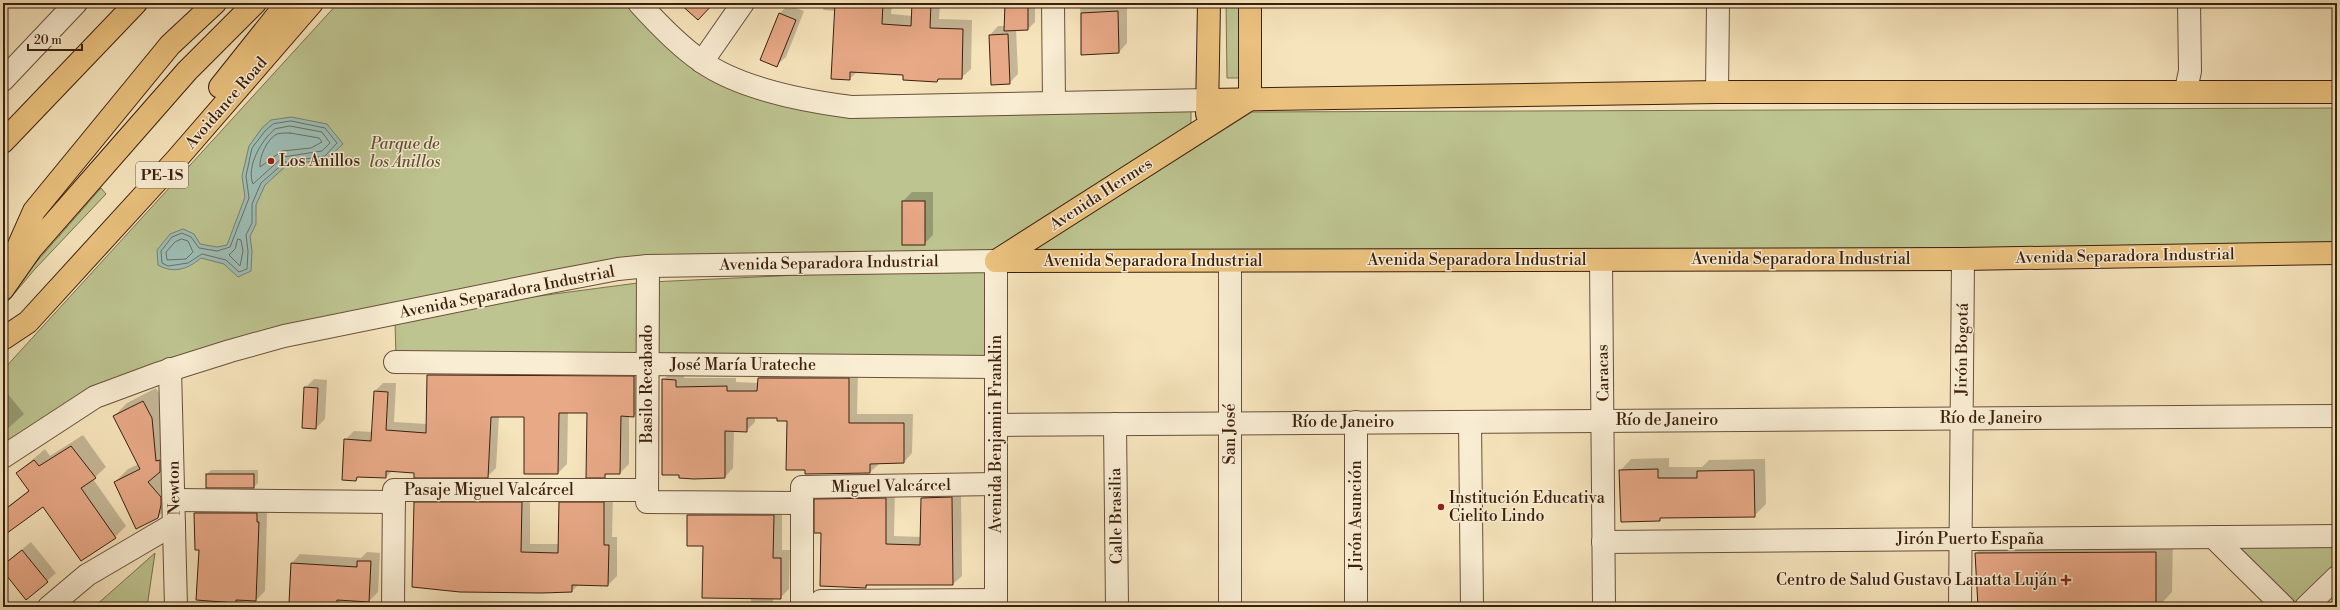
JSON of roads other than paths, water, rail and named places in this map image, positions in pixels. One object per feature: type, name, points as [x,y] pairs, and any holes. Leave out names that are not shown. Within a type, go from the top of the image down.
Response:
[{"type":"main road","points":[[3,142],[136,3]]},
{"type":"main road","points":[[3,280],[34,211],[170,45],[215,3]]},
{"type":"main road","name":"PE-1S","points":[[3,289],[31,250],[187,71],[255,3]]},
{"type":"main road","name":"Avoidance Road","points":[[4,339],[18,313],[142,175],[196,119],[287,3]]},
{"type":"main road","name":"Avoidance Road","points":[[4,339],[28,322],[176,160],[312,3]]},
{"type":"main road","points":[[1206,127],[1208,100],[1209,3]]},
{"type":"main road","points":[[1250,3],[1250,99]]},
{"type":"main road","points":[[1208,100],[1717,92],[2186,90],[2337,92]]},
{"type":"main road","name":"Avenida Hermes","points":[[996,261],[1250,99]]},
{"type":"main road","name":"Avenida Separadora Industrial","points":[[996,261],[1963,259],[2337,253]]},
{"type":"street","points":[[3,80],[76,3]]},
{"type":"street","points":[[639,3],[660,25],[702,62],[733,77],[804,101],[851,107],[1208,100]]},
{"type":"street","points":[[702,62],[743,3]]},
{"type":"street","points":[[1053,3],[1054,102]]},
{"type":"street","points":[[1717,92],[1718,3]]},
{"type":"street","points":[[2186,90],[2190,71],[2189,3]]},
{"type":"street","name":"Jirón Bogotá","points":[[1960,607],[1959,539],[1963,259]]},
{"type":"street","name":"Caracas","points":[[1601,260],[1604,420],[1604,607]]},
{"type":"street","name":"Avenida Separadora Industrial","points":[[3,457],[94,396],[170,369],[284,336],[572,278],[648,266],[996,261]]},
{"type":"street","name":"Avenida Benjamin Franklin","points":[[996,261],[996,604]]},
{"type":"street","name":"San José","points":[[1230,261],[1230,607]]},
{"type":"street","name":"Basilo Recabado","points":[[647,496],[648,266]]},
{"type":"street","name":"José María Urateche","points":[[395,362],[996,367]]},
{"type":"street","name":"Newton","points":[[170,369],[176,607]]},
{"type":"street","name":"Río de Janeiro","points":[[996,425],[2337,416]]},
{"type":"street","name":"Jirón Asunción","points":[[1356,422],[1356,607]]},
{"type":"street","points":[[1470,422],[1472,607]]},
{"type":"street","name":"Calle Brasilia","points":[[1115,424],[1117,607]]},
{"type":"street","name":"Miguel Valcárcel","points":[[802,607],[802,487],[996,484]]},
{"type":"street","name":"Pasaje Miguel Valcárcel","points":[[174,500],[394,502],[394,490],[647,496]]},
{"type":"street","points":[[647,496],[802,503]]},
{"type":"street","points":[[393,607],[394,502]]},
{"type":"street","points":[[49,607],[87,576],[174,524]]},
{"type":"street","name":"Jirón Puerto España","points":[[1603,542],[2337,536]]},
{"type":"street","points":[[2212,537],[2284,607]]},
{"type":"street","points":[[2306,607],[2337,577]]},
{"type":"street","points":[[821,607],[821,601],[853,604],[996,604]]},
{"type":"water","points":[[291,117],[327,124],[343,144],[327,159],[287,165],[265,185],[256,205],[256,224],[250,236],[252,251],[251,271],[238,277],[224,264],[201,258],[191,265],[175,270],[158,265],[157,250],[170,234],[183,229],[194,234],[200,244],[217,247],[227,245],[245,197],[242,176],[249,146],[262,128],[271,120]]},
{"type":"place","name":"Los Anillos","points":[[271,161]]},
{"type":"place","name":"Institución Educativa Cielito Lindo","points":[[1441,507]]},
{"type":"place","name":"Centro de Salud Gustavo Lanatta Luján","points":[[2066,580]]},
{"type":"park label","name":"Parque de los Anillos","points":[[405,153]]}]
